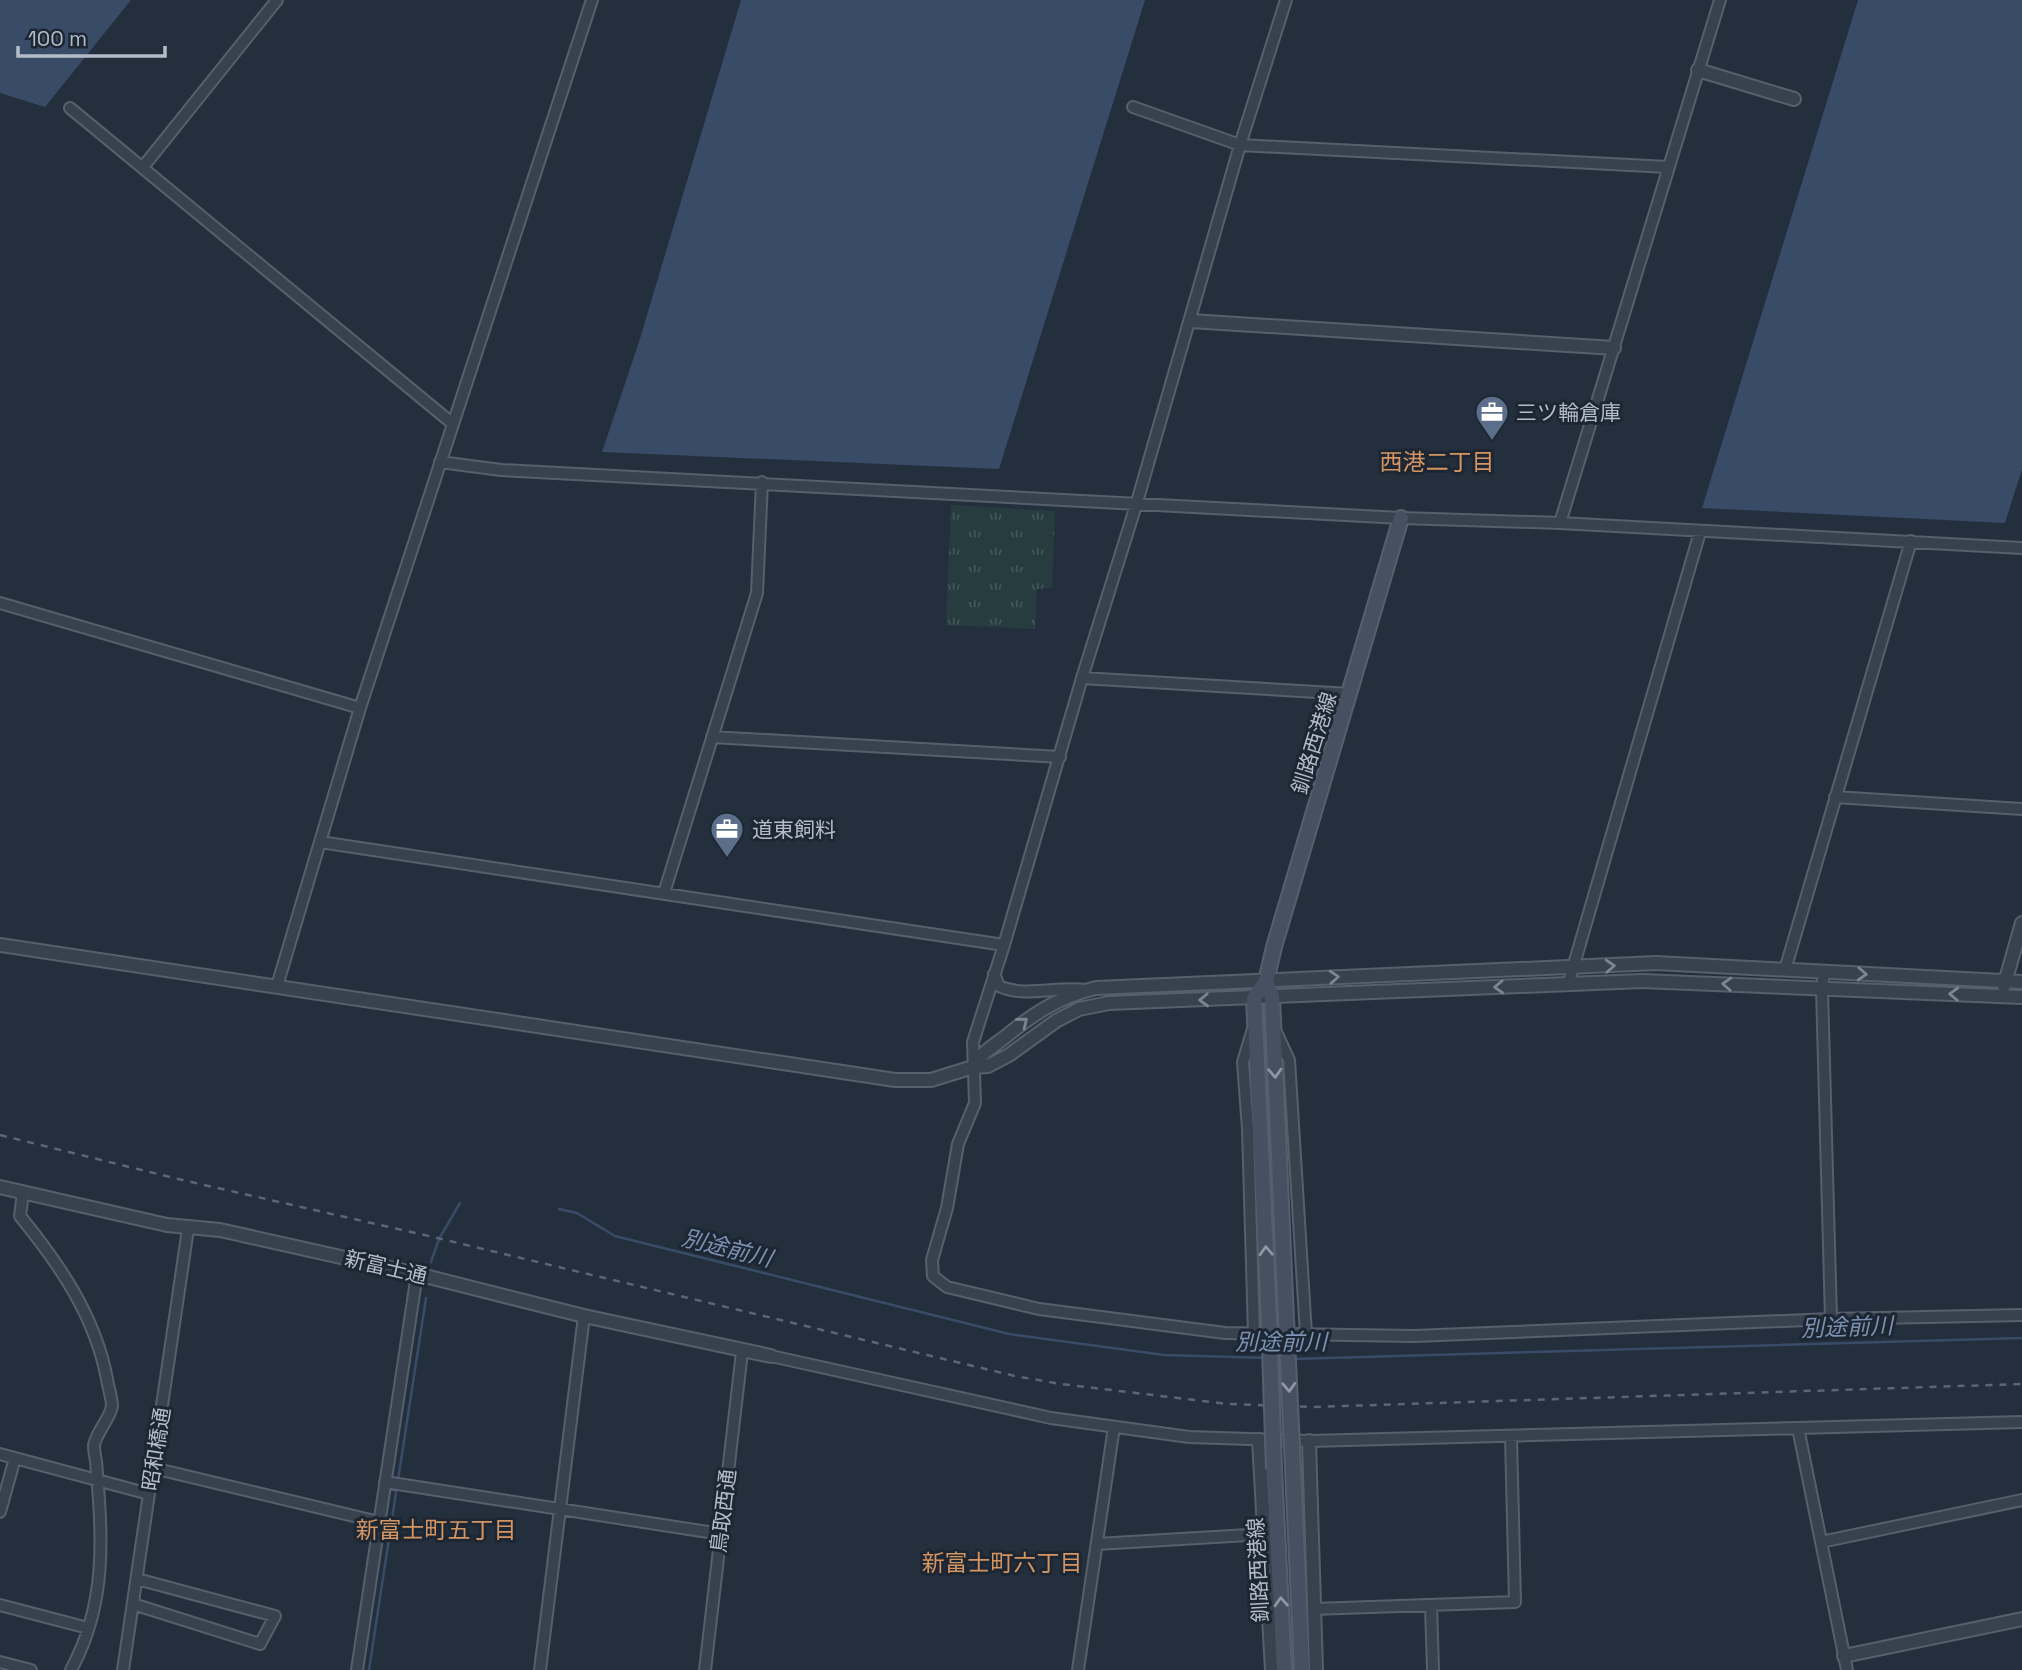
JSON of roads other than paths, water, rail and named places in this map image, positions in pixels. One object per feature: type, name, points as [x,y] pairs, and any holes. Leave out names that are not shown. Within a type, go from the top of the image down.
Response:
[{"type":"main road","name":"釧路西港線","points":[[1254,998],[1266,981],[1401,517]]},
{"type":"main road","points":[[1266,981],[1272,997],[1272,1023]]},
{"type":"main road","points":[[1254,998],[1255,1023]]},
{"type":"main road","name":"釧路西港線","points":[[1255,1023],[1284,1670]]},
{"type":"main road","name":"釧路西港線","points":[[1272,1023],[1302,1670]]},
{"type":"street","points":[[143,167],[277,0]]},
{"type":"street","points":[[276,986],[360,708],[592,0]]},
{"type":"street","points":[[1286,0],[1240,145],[1191,321],[973,1041],[975,1102],[958,1144],[947,1208],[932,1260],[933,1276],[947,1287],[1039,1309],[1225,1333],[1413,1336],[1831,1319],[2022,1315]]},
{"type":"street","points":[[1560,523],[1720,0]]},
{"type":"street","points":[[1698,70],[1794,99]]},
{"type":"street","points":[[1133,107],[1240,145],[1668,167]]},
{"type":"street","points":[[70,108],[453,424]]},
{"type":"street","points":[[1191,321],[1614,348]]},
{"type":"street","points":[[440,462],[501,470],[2022,548]]},
{"type":"street","points":[[664,893],[757,593],[762,482]]},
{"type":"street","points":[[1568,985],[1700,532]]},
{"type":"street","points":[[1785,970],[1911,541]]},
{"type":"street","points":[[0,603],[360,708]]},
{"type":"street","points":[[1082,678],[1350,694]]},
{"type":"street","points":[[712,737],[1060,757]]},
{"type":"street","points":[[1835,797],[2022,809]]},
{"type":"street","points":[[320,842],[1004,945]]},
{"type":"street","points":[[2002,996],[2022,923]]},
{"type":"street","points":[[0,945],[895,1080],[931,1080],[973,1067],[988,1066],[1079,1009],[1110,1003],[1642,981],[2022,997]]},
{"type":"street","points":[[994,974],[999,986],[1012,992],[1656,963],[2022,982]]},
{"type":"street","points":[[1824,972],[1822,989],[1831,1319]]},
{"type":"street","points":[[973,1067],[981,1054],[1036,1012],[1085,990]]},
{"type":"street","points":[[1254,1334],[1248,1129],[1242,1062],[1255,1023]]},
{"type":"street","points":[[1272,1023],[1289,1060],[1306,1334]]},
{"type":"street","name":"新富士通","points":[[0,1187],[188,1228],[220,1230],[418,1273],[584,1316],[742,1352],[771,1356]]},
{"type":"street","points":[[23,1193],[20,1216],[50,1252],[80,1300],[102,1355],[112,1406],[94,1445],[102,1558],[96,1597],[88,1629],[71,1670]]},
{"type":"street","name":"昭和橋通","points":[[123,1670],[188,1228]]},
{"type":"street","points":[[357,1670],[418,1273]]},
{"type":"street","points":[[540,1670],[584,1316]]},
{"type":"street","name":"鳥取西通","points":[[705,1670],[742,1352]]},
{"type":"street","points":[[771,1356],[1051,1418],[1189,1437],[1309,1441],[2022,1422]]},
{"type":"street","points":[[1078,1670],[1114,1427]]},
{"type":"street","points":[[1798,1428],[1847,1670]]},
{"type":"street","points":[[1313,1609],[1515,1602],[1511,1437]]},
{"type":"street","points":[[1259,1440],[1272,1670]]},
{"type":"street","points":[[1309,1441],[1316,1670]]},
{"type":"street","points":[[0,1454],[149,1494]]},
{"type":"street","points":[[0,1512],[15,1458]]},
{"type":"street","points":[[153,1468],[379,1521]]},
{"type":"street","points":[[385,1482],[721,1534]]},
{"type":"street","points":[[1821,1542],[2022,1500]]},
{"type":"street","points":[[1097,1544],[1265,1534]]},
{"type":"street","points":[[133,1604],[260,1644],[275,1616],[137,1578]]},
{"type":"street","points":[[0,1605],[88,1629]]},
{"type":"street","points":[[1431,1605],[1433,1670]]},
{"type":"street","points":[[1844,1656],[2022,1619]]},
{"type":"street","points":[[0,1662],[31,1670]]},
{"type":"water","points":[[0,0],[131,0],[45,107],[0,93]]},
{"type":"water","points":[[741,0],[1145,0],[999,469],[602,452],[639,342]]},
{"type":"water","points":[[1858,0],[2022,0],[2022,469],[2005,523],[1702,508]]},
{"type":"waterway","name":"別途前川","points":[[431,1262],[439,1239],[460,1203]]},
{"type":"waterway","name":"別途前川","points":[[559,1209],[577,1213],[615,1236],[1009,1334],[1164,1355],[1267,1358]]},
{"type":"waterway","name":"別途前川","points":[[398,1480],[426,1298]]},
{"type":"waterway","name":"別途前川","points":[[1294,1359],[2022,1338]]},
{"type":"waterway","name":"別途前川","points":[[369,1670],[397,1486]]},
{"type":"railway","points":[[0,1135],[1015,1376],[1061,1384],[1228,1404],[1313,1407],[2022,1384]]},
{"type":"place","name":"三ツ輪倉庫","points":[[1492,442]]},
{"type":"place","name":"道東飼料","points":[[727,859]]},
{"type":"district","name":"西港二丁目","points":[[1437,462]]},
{"type":"district","name":"新富士町五丁目","points":[[436,1530]]},
{"type":"district","name":"新富士町六丁目","points":[[1002,1563]]}]
